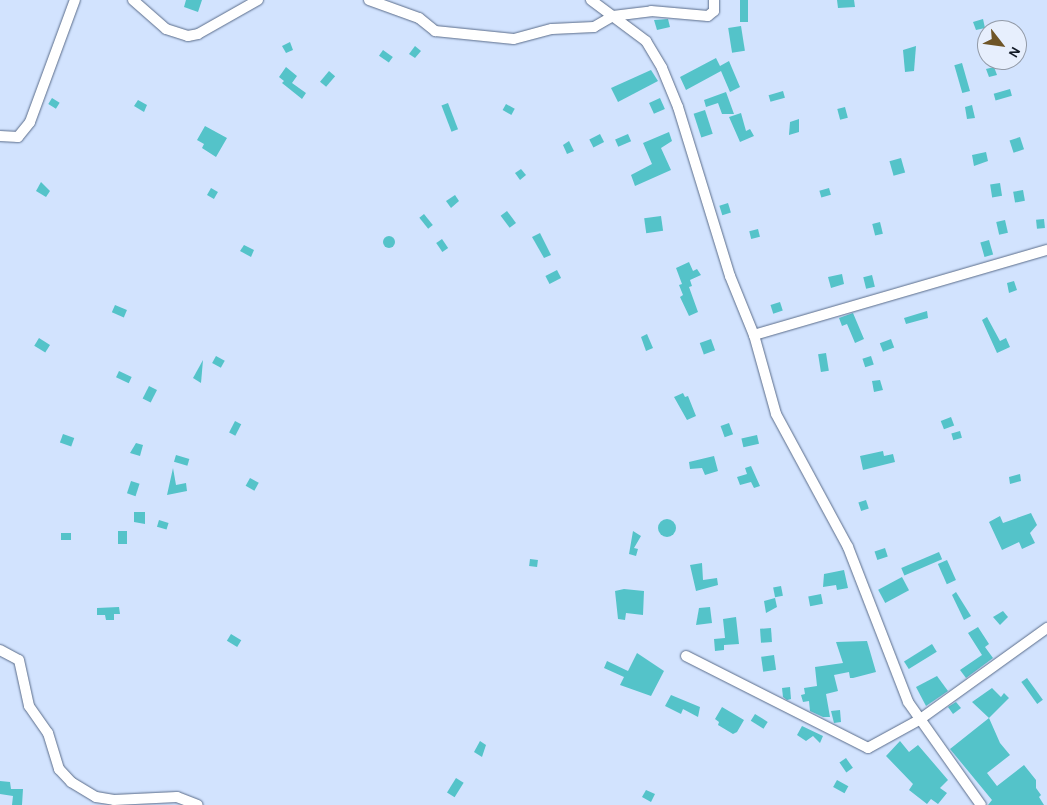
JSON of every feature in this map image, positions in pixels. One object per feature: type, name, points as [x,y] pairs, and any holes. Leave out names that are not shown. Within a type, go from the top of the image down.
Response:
[{"type":"street","points":[[0,136],[18,137],[30,122],[75,0]]},
{"type":"street","points":[[133,0],[166,29],[188,36],[198,34],[258,0]]},
{"type":"street","points":[[369,0],[419,18],[435,31],[514,39],[552,29],[594,27],[613,16],[660,10],[704,17],[714,10],[714,0]]},
{"type":"street","points":[[591,0],[646,40],[662,68],[678,107],[730,276],[754,335],[776,414],[848,547],[902,688],[919,720],[982,805]]},
{"type":"street","points":[[754,335],[1047,250]]},
{"type":"street","points":[[686,656],[868,748],[919,720],[1047,628]]},
{"type":"street","points":[[0,650],[19,660],[29,706],[48,734],[59,768],[71,782],[96,797],[177,797],[198,805]]},
{"type":"building","points":[[186,0],[202,0],[198,12],[184,7]]},
{"type":"building","points":[[740,0],[748,0],[748,22],[740,22]]},
{"type":"building","points":[[837,0],[854,0],[855,7],[838,8]]},
{"type":"building","points":[[668,19],[670,27],[657,30],[654,20]]},
{"type":"building","points":[[977,21],[977,30],[976,30],[973,22]]},
{"type":"building","points":[[741,26],[745,51],[732,53],[728,28]]},
{"type":"building","points":[[290,42],[293,50],[286,53],[282,46]]},
{"type":"building","points":[[415,46],[421,51],[415,58],[409,54]]},
{"type":"building","points":[[916,46],[914,71],[905,72],[903,50]]},
{"type":"building","points":[[383,50],[393,57],[389,63],[379,56]]},
{"type":"building","points":[[716,58],[720,66],[729,61],[740,87],[730,92],[721,71],[686,90],[680,77]]},
{"type":"building","points":[[962,63],[970,91],[962,93],[954,65]]},
{"type":"building","points":[[286,67],[297,76],[292,83],[306,93],[302,99],[282,83],[284,81],[279,77]]},
{"type":"building","points":[[651,70],[658,81],[618,102],[611,88]]},
{"type":"building","points":[[986,70],[995,70],[997,75],[989,77]]},
{"type":"building","points":[[329,71],[335,76],[326,87],[320,82]]},
{"type":"building","points":[[1010,89],[1012,96],[996,100],[994,94]]},
{"type":"building","points":[[783,91],[785,98],[771,102],[769,95]]},
{"type":"building","points":[[726,92],[734,114],[722,114],[718,103],[706,107],[704,100]]},
{"type":"building","points":[[52,98],[60,103],[56,109],[48,104]]},
{"type":"building","points":[[660,98],[665,109],[654,114],[649,103]]},
{"type":"building","points":[[138,100],[147,105],[144,112],[134,106]]},
{"type":"building","points":[[448,103],[458,129],[451,132],[441,106]]},
{"type":"building","points":[[506,104],[515,109],[511,115],[503,110]]},
{"type":"building","points":[[972,105],[975,118],[967,119],[965,107]]},
{"type":"building","points":[[845,107],[848,118],[840,120],[837,109]]},
{"type":"building","points":[[705,110],[713,134],[701,137],[694,114]]},
{"type":"building","points":[[741,113],[746,131],[750,129],[754,136],[740,142],[729,117]]},
{"type":"building","points":[[799,119],[799,132],[789,135],[790,122]]},
{"type":"building","points":[[205,126],[227,138],[216,157],[202,148],[204,144],[197,140]]},
{"type":"building","points":[[669,132],[672,141],[661,148],[671,170],[635,186],[631,175],[652,164],[643,143]]},
{"type":"building","points":[[600,134],[604,142],[593,147],[589,139]]},
{"type":"building","points":[[628,134],[631,141],[618,147],[615,139]]},
{"type":"building","points":[[1020,137],[1024,149],[1014,153],[1010,140]]},
{"type":"building","points":[[569,141],[574,151],[567,154],[563,145]]},
{"type":"building","points":[[986,152],[988,161],[974,166],[972,155]]},
{"type":"building","points":[[901,158],[905,172],[894,176],[889,161]]},
{"type":"building","points":[[521,169],[526,175],[520,180],[515,173]]},
{"type":"building","points":[[41,182],[50,191],[46,197],[36,191]]},
{"type":"building","points":[[1000,183],[1002,196],[992,197],[990,185]]},
{"type":"building","points":[[211,188],[218,192],[214,199],[207,195]]},
{"type":"building","points":[[829,188],[831,195],[821,197],[819,191]]},
{"type":"building","points":[[1023,190],[1025,201],[1015,203],[1013,192]]},
{"type":"building","points":[[455,195],[459,201],[451,208],[446,201]]},
{"type":"building","points":[[728,203],[731,213],[722,215],[719,206]]},
{"type":"building","points":[[507,211],[516,223],[510,228],[501,216]]},
{"type":"building","points":[[424,214],[433,225],[428,229],[419,218]]},
{"type":"building","points":[[661,216],[663,231],[646,233],[644,218]]},
{"type":"building","points":[[1044,219],[1045,228],[1037,229],[1036,220]]},
{"type":"building","points":[[1005,220],[1008,233],[999,235],[996,222]]},
{"type":"building","points":[[880,222],[883,234],[875,236],[872,224]]},
{"type":"building","points":[[758,229],[760,237],[751,239],[749,231]]},
{"type":"building","points":[[540,233],[551,255],[544,258],[532,237]]},
{"type":"building","points":[[391,236],[394,237],[394,247],[387,248],[384,247],[383,240],[384,237]]},
{"type":"building","points":[[442,239],[448,248],[442,252],[436,243]]},
{"type":"building","points":[[989,240],[993,254],[984,257],[980,242]]},
{"type":"building","points":[[244,245],[254,250],[251,257],[240,251]]},
{"type":"building","points":[[689,262],[693,271],[697,269],[701,275],[690,280],[692,286],[689,287],[698,312],[689,316],[680,297],[683,295],[679,285],[682,284],[676,268]]},
{"type":"building","points":[[557,270],[561,278],[550,284],[545,276]]},
{"type":"building","points":[[842,274],[844,284],[831,288],[828,277]]},
{"type":"building","points":[[872,275],[875,287],[866,289],[863,277]]},
{"type":"building","points":[[1014,281],[1017,290],[1009,293],[1007,283]]},
{"type":"building","points":[[780,302],[783,311],[773,314],[770,305]]},
{"type":"building","points":[[115,305],[127,310],[124,317],[112,312]]},
{"type":"building","points":[[927,311],[928,318],[906,324],[904,318]]},
{"type":"building","points":[[853,313],[864,339],[855,343],[847,324],[842,326],[839,318]]},
{"type":"building","points":[[987,317],[1000,341],[1006,338],[1010,347],[997,353],[982,320]]},
{"type":"building","points":[[647,334],[653,348],[646,351],[641,337]]},
{"type":"building","points":[[39,338],[50,345],[45,353],[34,346]]},
{"type":"building","points":[[711,339],[715,350],[704,354],[700,343]]},
{"type":"building","points":[[891,339],[894,347],[883,352],[880,343]]},
{"type":"building","points":[[826,353],[829,371],[821,372],[818,354]]},
{"type":"building","points":[[216,356],[225,361],[221,368],[212,363]]},
{"type":"building","points":[[871,356],[874,365],[865,367],[862,359]]},
{"type":"building","points":[[203,360],[201,383],[193,378]]},
{"type":"building","points":[[119,371],[132,377],[129,383],[116,377]]},
{"type":"building","points":[[880,380],[883,390],[874,392],[872,381]]},
{"type":"building","points":[[149,386],[157,390],[151,403],[143,398]]},
{"type":"building","points":[[683,393],[685,397],[688,396],[696,416],[687,420],[674,397]]},
{"type":"building","points":[[951,417],[954,425],[944,429],[941,421]]},
{"type":"building","points":[[235,421],[241,424],[235,436],[229,433]]},
{"type":"building","points":[[729,423],[733,434],[725,437],[721,426]]},
{"type":"building","points":[[960,431],[962,438],[953,440],[951,433]]},
{"type":"building","points":[[63,434],[74,438],[71,447],[60,442]]},
{"type":"building","points":[[757,435],[759,444],[743,447],[741,439]]},
{"type":"building","points":[[136,443],[143,445],[140,456],[130,453]]},
{"type":"building","points":[[883,451],[884,456],[893,454],[895,462],[863,470],[860,456]]},
{"type":"building","points":[[176,455],[189,459],[187,466],[174,462]]},
{"type":"building","points":[[714,456],[718,471],[705,475],[702,468],[690,469],[689,462]]},
{"type":"building","points":[[751,466],[760,486],[754,488],[751,482],[740,485],[737,477],[747,474],[745,468]]},
{"type":"building","points":[[173,468],[176,485],[186,483],[187,491],[167,495]]},
{"type":"building","points":[[1020,474],[1021,481],[1010,484],[1009,477]]},
{"type":"building","points":[[250,478],[259,483],[254,491],[246,486]]},
{"type":"building","points":[[131,481],[140,484],[136,496],[127,493]]},
{"type":"building","points":[[866,500],[869,509],[861,511],[858,502]]},
{"type":"building","points":[[134,512],[145,512],[145,524],[134,522]]},
{"type":"building","points":[[1031,513],[1037,525],[1030,533],[1035,543],[1022,549],[1019,542],[1002,550],[989,522],[1000,516],[1003,523]]},
{"type":"building","points":[[667,519],[673,522],[676,528],[673,534],[667,537],[661,534],[658,528],[661,522]]},
{"type":"building","points":[[159,520],[169,523],[167,530],[157,527]]},
{"type":"building","points":[[118,531],[127,531],[127,544],[118,544]]},
{"type":"building","points":[[633,531],[641,536],[634,548],[638,549],[636,556],[629,554]]},
{"type":"building","points":[[61,533],[71,533],[71,540],[61,540]]},
{"type":"building","points":[[885,548],[888,557],[877,560],[875,551]]},
{"type":"building","points":[[939,552],[942,559],[904,575],[901,568]]},
{"type":"building","points":[[530,559],[538,560],[537,567],[529,566]]},
{"type":"building","points":[[947,560],[956,580],[947,584],[938,564]]},
{"type":"building","points":[[702,563],[703,580],[717,578],[718,585],[696,591],[690,565]]},
{"type":"building","points":[[844,570],[848,588],[837,590],[836,585],[823,587],[824,574]]},
{"type":"building","points":[[902,577],[909,590],[885,603],[878,590]]},
{"type":"building","points":[[781,586],[783,596],[775,597],[773,588]]},
{"type":"building","points":[[624,589],[644,591],[643,615],[626,613],[625,620],[618,619],[615,591]]},
{"type":"building","points":[[956,592],[971,616],[964,620],[952,595]]},
{"type":"building","points":[[821,594],[823,604],[810,606],[808,596]]},
{"type":"building","points":[[775,598],[777,607],[766,613],[764,601]]},
{"type":"building","points":[[119,607],[120,614],[114,614],[114,620],[106,620],[105,615],[97,615],[97,608]]},
{"type":"building","points":[[710,607],[712,623],[696,625],[699,608]]},
{"type":"building","points":[[1003,611],[1008,617],[1000,625],[993,617]]},
{"type":"building","points":[[736,617],[739,644],[724,645],[724,650],[715,651],[714,639],[725,638],[723,619]]},
{"type":"building","points":[[978,627],[989,644],[985,647],[993,658],[966,678],[960,670],[982,655],[968,633]]},
{"type":"building","points":[[771,628],[772,642],[761,643],[760,629]]},
{"type":"building","points":[[231,634],[241,640],[237,647],[227,641]]},
{"type":"building","points":[[867,641],[876,672],[853,678],[850,678],[849,672],[834,675],[838,691],[826,694],[830,717],[823,717],[810,711],[809,701],[803,702],[801,695],[805,694],[804,688],[817,686],[815,667],[843,663],[836,642]]},
{"type":"building","points":[[932,644],[937,652],[909,669],[904,661]]},
{"type":"building","points":[[637,653],[664,671],[651,696],[620,685],[624,677],[604,668],[607,661],[628,671]]},
{"type":"building","points":[[774,655],[776,670],[763,672],[761,657]]},
{"type":"building","points":[[937,676],[948,691],[926,706],[916,687]]},
{"type":"building","points":[[1027,678],[1043,700],[1037,704],[1021,682]]},
{"type":"building","points":[[790,687],[791,699],[787,700],[783,697],[782,688]]},
{"type":"building","points":[[992,688],[1001,697],[1004,693],[1009,698],[989,718],[972,702]]},
{"type":"building","points":[[671,695],[700,707],[698,717],[683,709],[681,714],[665,706]]},
{"type":"building","points":[[956,702],[961,708],[953,714],[948,707]]},
{"type":"building","points":[[722,707],[744,720],[737,732],[733,734],[718,725],[719,722],[715,719]]},
{"type":"building","points":[[840,710],[841,722],[834,723],[831,711]]},
{"type":"building","points":[[755,714],[768,722],[763,729],[751,721]]},
{"type":"building","points":[[989,718],[1000,743],[1010,755],[987,773],[997,786],[1024,765],[1036,780],[1036,788],[1041,795],[1039,797],[1044,805],[988,805],[992,800],[950,749]]},
{"type":"building","points":[[802,726],[823,736],[820,743],[813,736],[806,741],[797,735]]},
{"type":"building","points":[[480,741],[486,745],[482,757],[474,752]]},
{"type":"building","points":[[900,741],[909,752],[918,745],[948,780],[940,788],[947,793],[938,804],[931,799],[927,804],[909,790],[913,784],[886,756]]},
{"type":"building","points":[[846,758],[853,768],[846,772],[839,763]]},
{"type":"building","points":[[456,778],[464,783],[455,797],[447,792]]},
{"type":"building","points":[[837,780],[848,786],[844,793],[833,787]]},
{"type":"building","points":[[0,781],[10,782],[11,789],[23,789],[22,805],[12,805],[13,796],[0,794]]},
{"type":"building","points":[[646,790],[655,794],[651,802],[642,797]]}]
